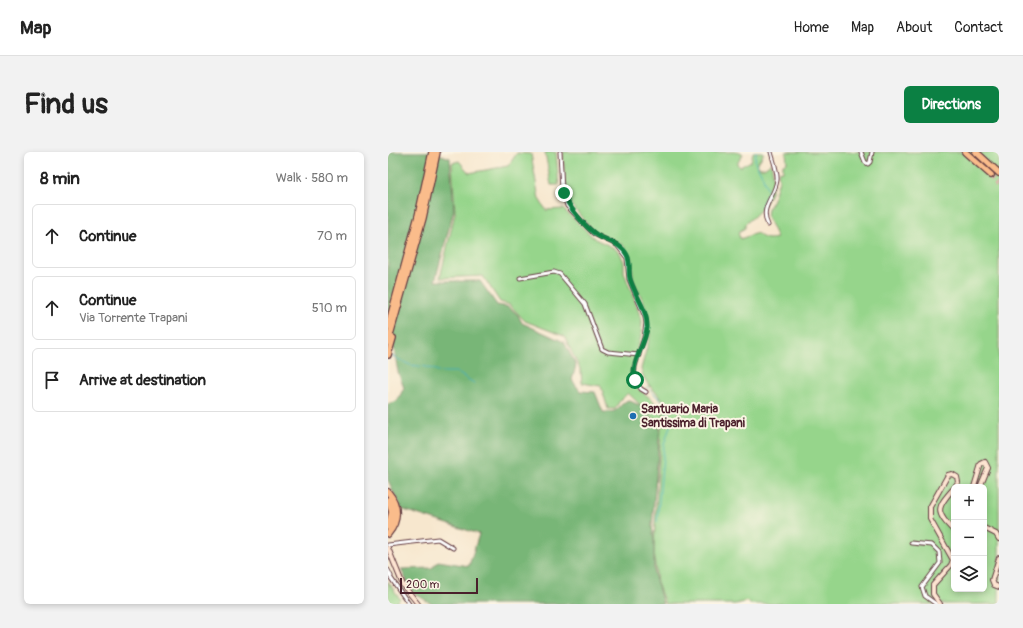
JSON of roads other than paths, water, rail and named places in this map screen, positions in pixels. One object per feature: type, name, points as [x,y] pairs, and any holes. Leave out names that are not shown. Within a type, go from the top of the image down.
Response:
[{"type":"highway","points":[[428,188],[432,152]]},
{"type":"highway","points":[[388,326],[417,228],[437,152]]},
{"type":"highway","points":[[965,152],[990,175]]},
{"type":"highway","points":[[976,152],[999,172]]},
{"type":"highway","points":[[388,342],[401,281],[404,253],[417,228]]},
{"type":"highway","points":[[388,355],[418,244],[417,228]]},
{"type":"highway","points":[[388,312],[401,281]]},
{"type":"highway","points":[[388,492],[395,503],[396,515],[394,525],[388,534]]},
{"type":"highway","points":[[388,500],[392,512],[388,527]]},
{"type":"main road","points":[[975,484],[981,464],[985,462],[988,468],[981,484]]},
{"type":"main road","points":[[940,604],[933,594],[933,585],[952,564],[953,560],[930,520],[928,512],[948,475],[952,474],[957,477],[958,482],[956,484]]},
{"type":"main road","points":[[951,491],[943,501],[940,510],[944,521],[951,528]]},
{"type":"main road","points":[[987,530],[996,534],[999,539]]},
{"type":"main road","points":[[388,547],[404,587],[418,604]]},
{"type":"main road","points":[[999,558],[992,581],[994,586],[999,587]]},
{"type":"street","points":[[561,152],[563,190],[568,206],[594,233],[617,244],[628,257],[630,278],[647,320],[645,338],[639,355],[635,374],[638,382],[646,392]]},
{"type":"street","points":[[768,225],[764,217],[765,206],[773,195],[777,178],[771,152]]},
{"type":"street","points":[[860,152],[868,164],[870,162],[872,152]]},
{"type":"street","points":[[520,278],[558,272],[585,304],[602,349],[608,352],[639,355]]},
{"type":"street","points":[[388,547],[438,540],[453,548]]},
{"type":"street","points":[[911,543],[932,545],[939,552],[940,563],[922,587],[925,596],[936,604]]},
{"type":"street","points":[[388,570],[392,580]]},
{"type":"street","points":[[388,574],[408,604]]},
{"type":"street","points":[[398,588],[404,587]]},
{"type":"street","points":[[401,592],[404,587]]},
{"type":"waterway","points":[[756,152],[755,162],[768,191],[761,206]]},
{"type":"waterway","points":[[390,355],[410,365],[427,367],[441,372],[456,372],[474,383]]},
{"type":"waterway","points":[[647,387],[665,404],[671,423],[664,445],[657,522]]},
{"type":"tunnel","points":[[991,175],[999,183]]},
{"type":"place","name":"Santuario Maria Santissima di Trapani","points":[[633,416]]}]
